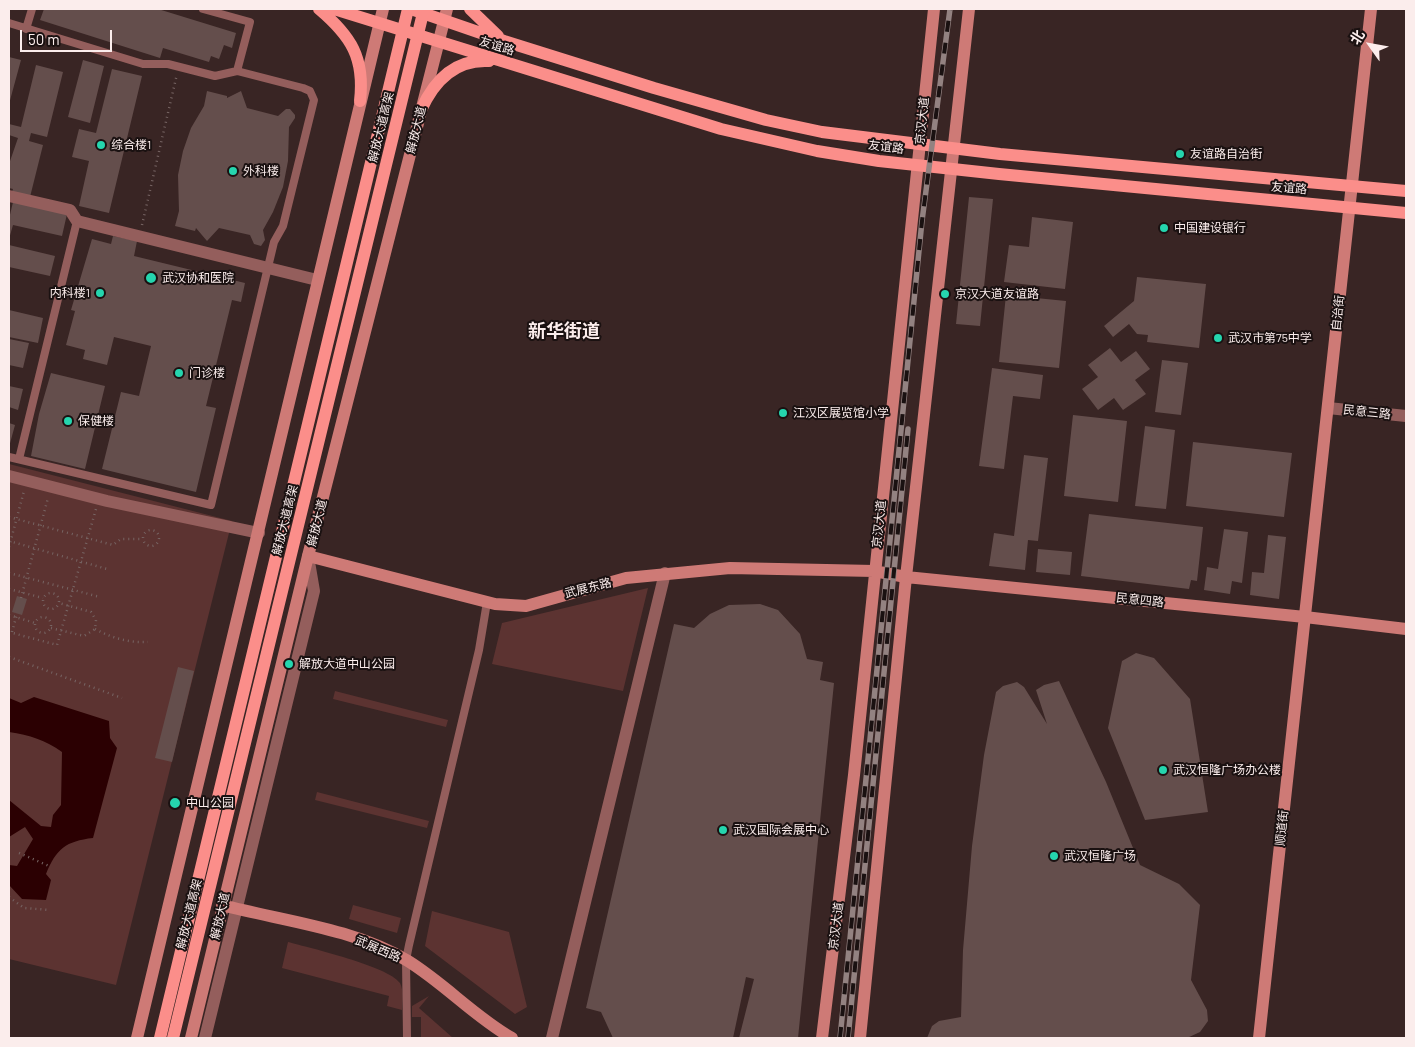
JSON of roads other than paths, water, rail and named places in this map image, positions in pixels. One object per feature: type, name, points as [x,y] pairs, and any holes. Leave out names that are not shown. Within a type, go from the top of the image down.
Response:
[{"type":"main road","points":[[319,9],[347,37],[355,50],[360,64],[362,82],[360,101]]},
{"type":"main road","name":"友谊路","points":[[334,9],[500,62],[760,139],[817,151],[918,165],[1406,212]]},
{"type":"main road","points":[[137,1038],[383,9]]},
{"type":"main road","name":"友谊路","points":[[410,9],[445,14],[504,41],[766,120],[849,137],[1406,191]]},
{"type":"main road","name":"解放大道高架","points":[[160,1038],[410,9]]},
{"type":"main road","name":"解放大道高架","points":[[173,1038],[424,9]]},
{"type":"main road","points":[[470,9],[504,41]]},
{"type":"main road","name":"京汉大道","points":[[822,1038],[854,775],[934,9]]},
{"type":"main road","points":[[860,1038],[906,577],[969,9]]},
{"type":"main road","name":"自治街","points":[[1305,617],[1370,9]]},
{"type":"main road","name":"解放大道","points":[[191,1038],[308,556],[445,14]]},
{"type":"main road","points":[[421,110],[428,95],[438,81],[453,69],[466,63],[500,62]]},
{"type":"main road","name":"武展东路","points":[[308,556],[486,602],[526,606],[626,578],[665,573],[730,568],[874,571]]},
{"type":"main road","name":"民意四路","points":[[874,571],[906,577],[1406,629]]},
{"type":"main road","name":"顺道街","points":[[1259,1038],[1305,617]]},
{"type":"main road","name":"武展西路","points":[[222,905],[362,941],[406,960],[443,986],[494,1027],[512,1038]]},
{"type":"street","points":[[9,196],[70,210],[77,221],[317,280]]},
{"type":"street","name":"民意三路","points":[[1328,408],[1406,416]]},
{"type":"street","points":[[9,476],[106,501],[259,533]]},
{"type":"street","points":[[206,1038],[236,908],[282,738],[314,590],[308,556]]},
{"type":"street","points":[[552,1038],[665,573]]},
{"type":"lane","points":[[26,28],[32,9]]},
{"type":"lane","points":[[203,9],[250,22],[237,71]]},
{"type":"lane","points":[[9,23],[143,64],[168,64],[215,76],[237,71],[302,88],[314,96],[283,226],[274,242],[267,269],[211,505],[9,456]]},
{"type":"lane","points":[[19,459],[77,221]]},
{"type":"lane","points":[[407,1038],[406,960],[479,650],[486,602]]},
{"type":"railway","points":[[840,1038],[922,221],[950,9]]},
{"type":"railway","points":[[848,1038],[908,429]]},
{"type":"place","name":"综合楼1","points":[[101,145]]},
{"type":"place","name":"友谊路自治街","points":[[1180,154]]},
{"type":"place","name":"外科楼","points":[[233,171]]},
{"type":"place","name":"中国建设银行","points":[[1164,228]]},
{"type":"place","name":"武汉协和医院","points":[[151,278]]},
{"type":"place","name":"内科楼1","points":[[100,293]]},
{"type":"place","name":"京汉大道友谊路","points":[[945,294]]},
{"type":"place","name":"武汉市第75中学","points":[[1218,338]]},
{"type":"place","name":"门诊楼","points":[[179,373]]},
{"type":"place","name":"江汉区展览馆小学","points":[[783,413]]},
{"type":"place","name":"保健楼","points":[[68,421]]},
{"type":"place","name":"解放大道中山公园","points":[[289,664]]},
{"type":"place","name":"武汉恒隆广场办公楼","points":[[1163,770]]},
{"type":"place","name":"中山公园","points":[[175,803]]},
{"type":"place","name":"武汉国际会展中心","points":[[723,830]]},
{"type":"place","name":"武汉恒隆广场","points":[[1054,856]]},
{"type":"district","name":"新华街道","points":[[564,331]]}]
